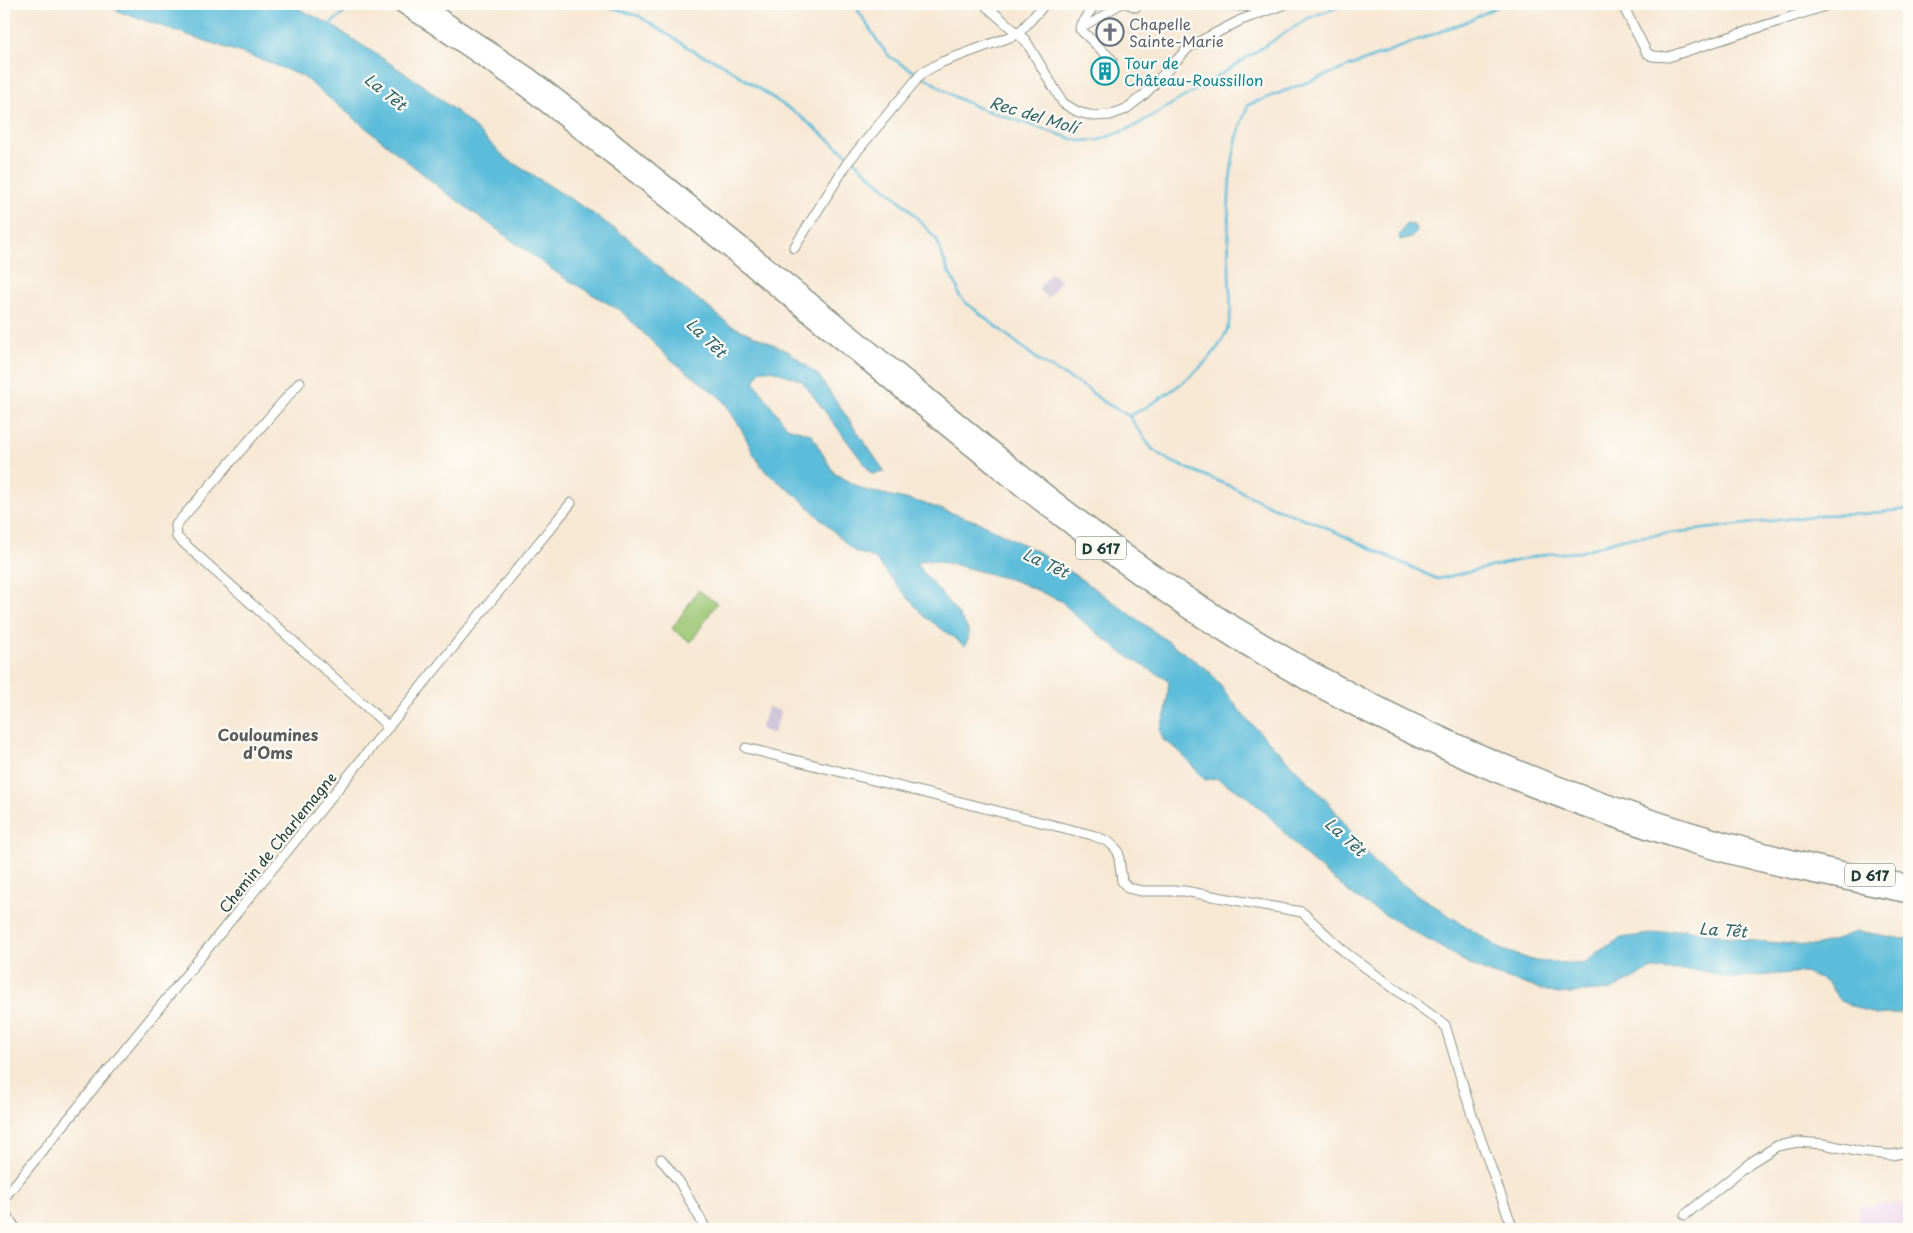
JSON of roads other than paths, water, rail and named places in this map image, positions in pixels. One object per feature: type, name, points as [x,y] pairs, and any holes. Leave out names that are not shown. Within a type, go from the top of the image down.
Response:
[{"type":"highway","name":"D 617","points":[[401,4],[518,83],[702,227],[1059,518],[1162,592],[1271,661],[1358,709],[1428,744],[1546,794],[1695,846],[1809,874],[1909,895]]},
{"type":"highway","name":"D 617","points":[[421,4],[528,75],[597,128],[1055,500],[1177,587],[1283,654],[1341,686],[1456,742],[1514,768],[1602,802],[1660,821],[1831,868],[1909,882]]},
{"type":"street","points":[[984,4],[1026,42],[1064,102],[1078,112],[1094,116],[1110,115],[1126,109],[1145,94],[1189,47],[1234,23],[1268,8],[1285,4]]},
{"type":"street","points":[[794,248],[853,156],[920,75],[942,62],[1018,34],[1045,4]]},
{"type":"street","points":[[1080,30],[1081,24],[1095,4]]},
{"type":"street","points":[[1080,30],[1122,4]]},
{"type":"street","points":[[1126,4],[1136,8],[1139,4]]},
{"type":"street","points":[[1205,4],[1268,8]]},
{"type":"street","points":[[1622,4],[1647,53],[1652,56],[1668,57],[1831,4]]},
{"type":"street","points":[[1080,30],[1112,60]]},
{"type":"street","points":[[300,382],[176,525],[178,537],[388,727]]},
{"type":"street","name":"Chemin de Charlemagne","points":[[4,1198],[571,503]]},
{"type":"street","points":[[746,748],[1092,835],[1110,842],[1118,851],[1122,881],[1128,888],[1142,891],[1184,891],[1302,912],[1348,954],[1445,1026],[1471,1112],[1513,1229]]},
{"type":"street","points":[[1685,1215],[1750,1164],[1777,1146],[1798,1142],[1824,1144],[1861,1152],[1884,1154],[1909,1152]]},
{"type":"street","points":[[661,1159],[680,1183],[706,1229]]},
{"type":"street","points":[[4,1212],[16,1229]]},
{"type":"water","name":"La Têt","points":[[104,4],[289,4],[330,24],[420,83],[462,116],[507,159],[582,206],[629,239],[664,272],[730,325],[788,351],[818,375],[885,472],[872,474],[802,381],[772,370],[760,370],[754,382],[787,427],[811,434],[834,473],[865,490],[923,503],[981,523],[1042,554],[1084,581],[1209,671],[1244,716],[1329,803],[1377,866],[1419,896],[1503,950],[1535,961],[1584,964],[1596,953],[1621,938],[1685,929],[1755,941],[1816,946],[1858,931],[1903,939],[1909,938],[1909,1012],[1875,1015],[1840,1001],[1828,983],[1805,972],[1730,978],[1704,971],[1652,969],[1611,990],[1557,994],[1492,974],[1471,965],[1356,898],[1308,858],[1267,814],[1245,795],[1216,778],[1205,780],[1177,749],[1163,740],[1160,730],[1166,712],[1169,681],[1124,654],[1077,617],[1061,601],[1016,581],[953,564],[925,560],[917,563],[967,628],[969,636],[965,646],[924,616],[874,558],[854,551],[798,497],[765,471],[722,399],[669,358],[621,311],[561,276],[444,191],[302,76],[265,61],[120,12]]},
{"type":"water","points":[[1406,224],[1414,225],[1417,229],[1415,235],[1406,240],[1400,240],[1399,236]]},
{"type":"waterway","points":[[329,25],[355,4]]},
{"type":"waterway","points":[[600,4],[639,16],[697,53],[719,62],[800,116],[849,156]]},
{"type":"waterway","name":"Rec del Molí","points":[[854,4],[880,45],[890,57],[918,74]]},
{"type":"waterway","name":"Rec del Molí","points":[[926,78],[955,97],[979,108],[1079,141],[1099,140],[1133,127],[1206,84],[1308,18],[1347,4]]},
{"type":"waterway","points":[[1129,416],[1156,401],[1186,380],[1211,356],[1227,330],[1231,308],[1228,227],[1230,186],[1235,146],[1248,105],[1468,21],[1503,4]]},
{"type":"waterway","points":[[853,160],[906,206],[937,240],[948,271],[957,286],[959,295],[964,301],[1041,362],[1088,389],[1102,401],[1129,416],[1152,449],[1170,461],[1230,486],[1272,507],[1316,523],[1438,579],[1546,554],[1580,552],[1621,539],[1821,515],[1862,514],[1909,509]]},
{"type":"place","name":"Chapelle Sainte-Marie","points":[[1110,32]]},
{"type":"place","name":"Tour de Château-Roussillon","points":[[1105,71]]},
{"type":"district","name":"Couloumines d'Oms","points":[[268,743]]}]
